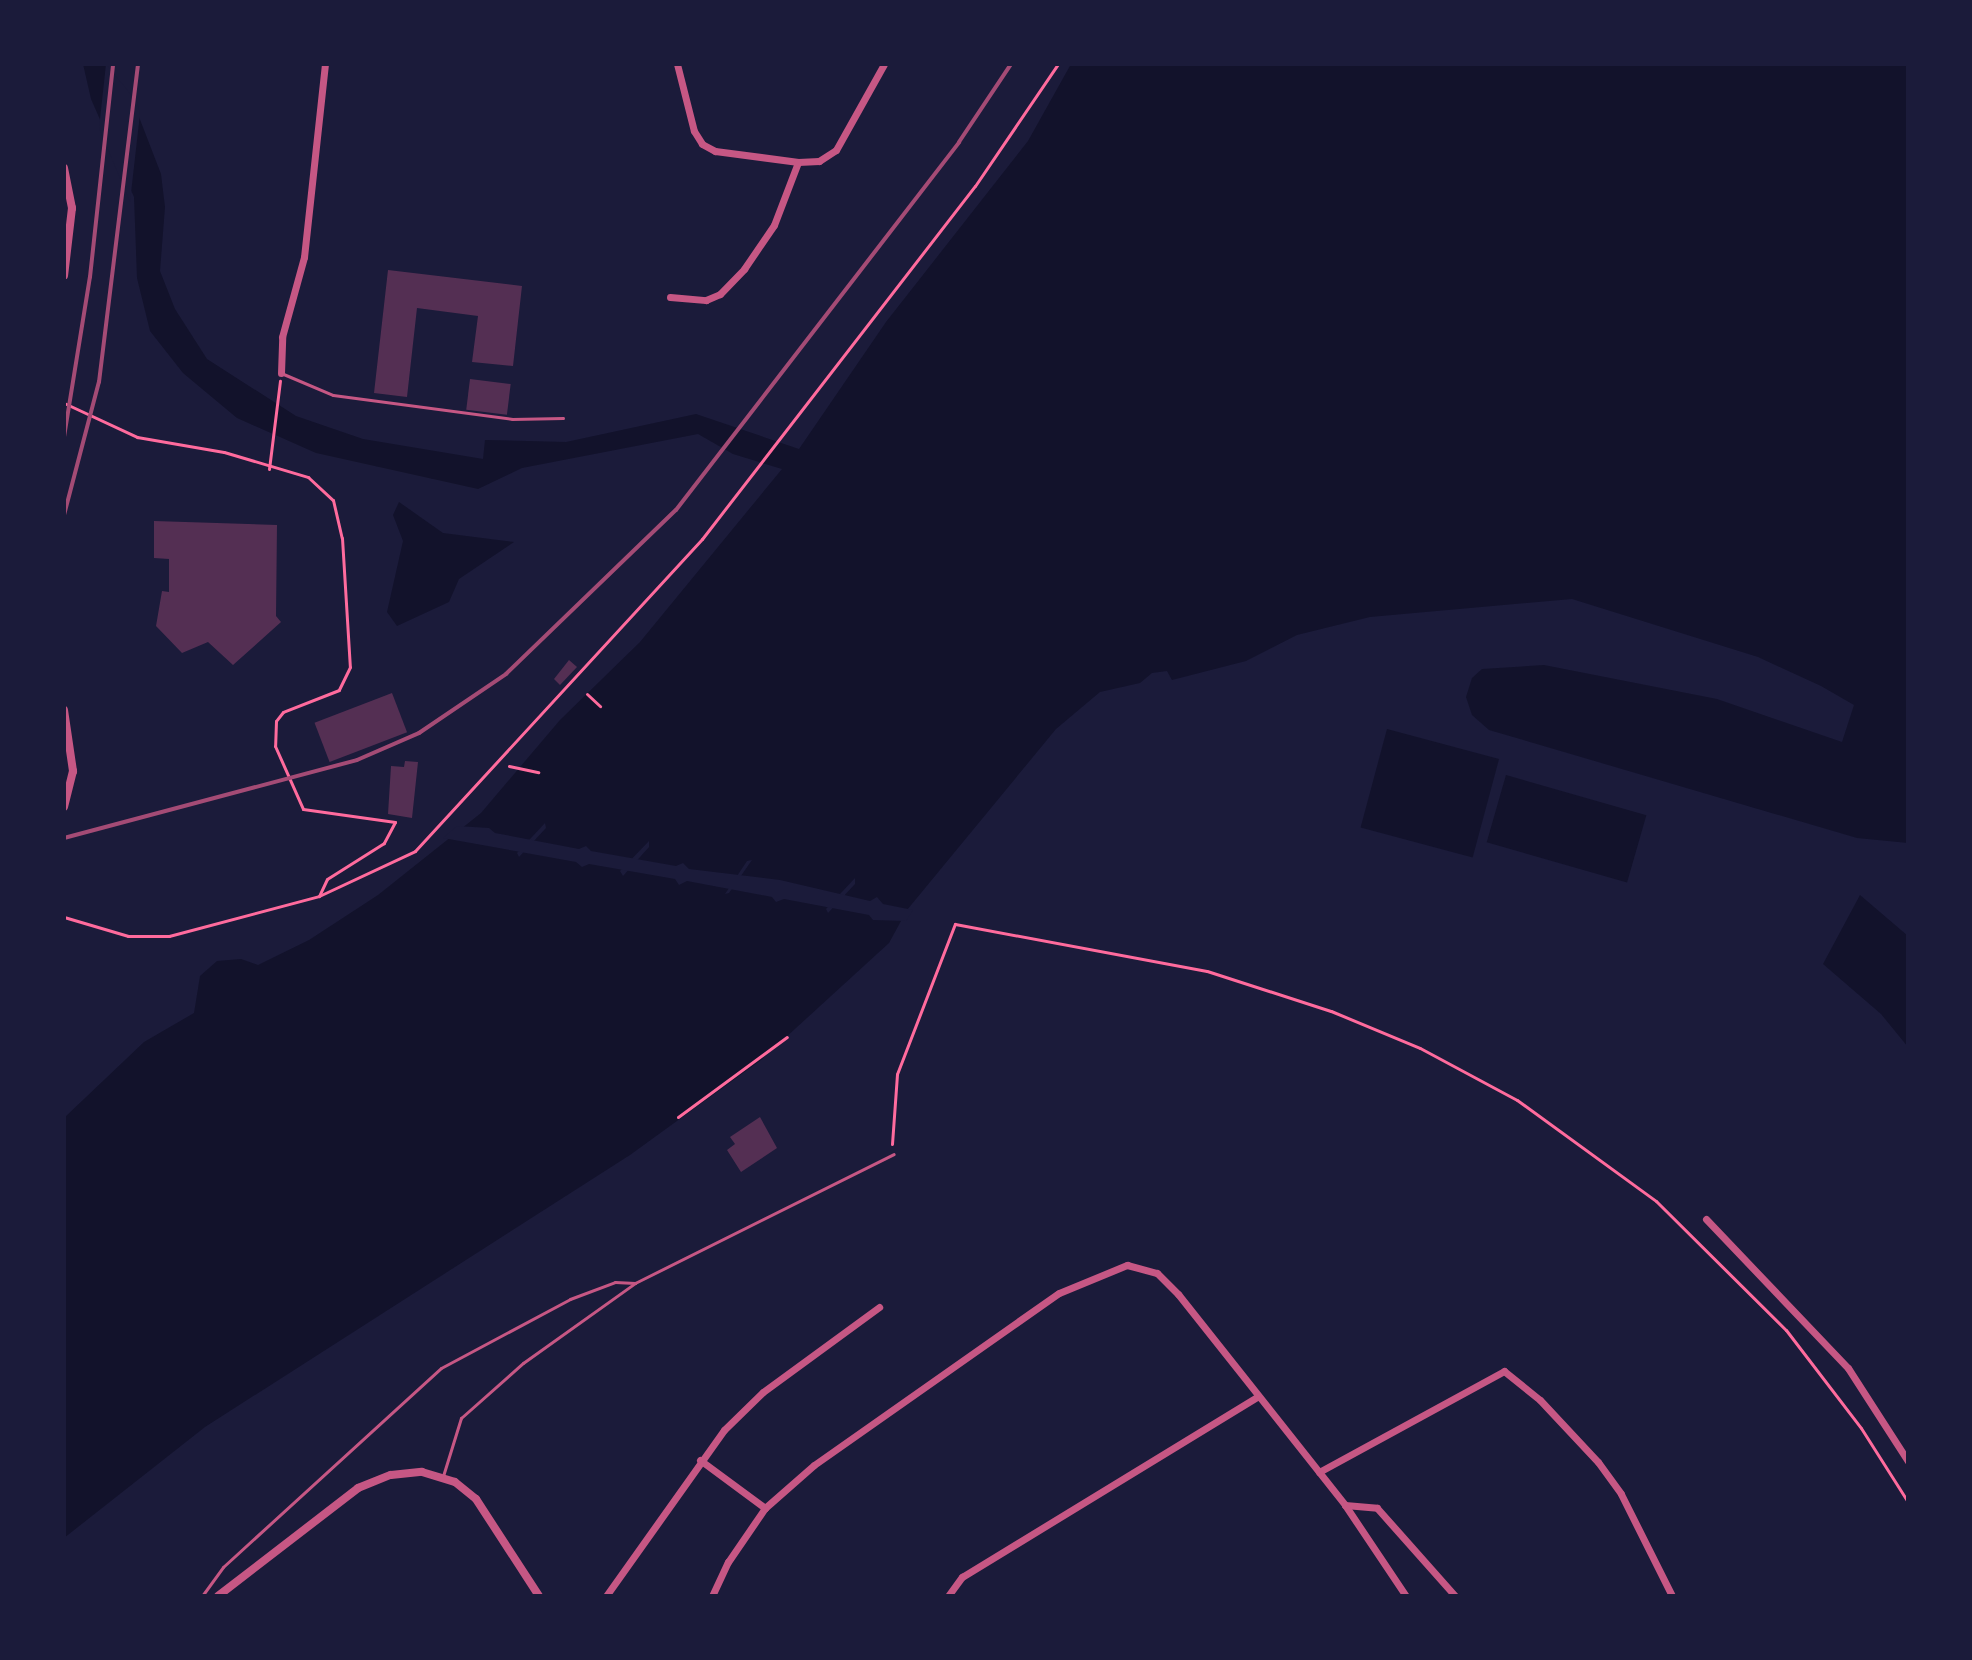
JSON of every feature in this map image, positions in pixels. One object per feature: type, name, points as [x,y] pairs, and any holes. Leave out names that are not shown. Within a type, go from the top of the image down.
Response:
[{"type":"street","points":[[281,373],[282,337],[304,257],[325,64]]},
{"type":"street","points":[[677,64],[694,131],[702,144],[715,151],[798,162],[819,161],[836,150],[884,64]]},
{"type":"street","points":[[670,297],[706,300],[720,294],[744,269],[774,225],[798,162]]},
{"type":"street","points":[[64,168],[72,208],[64,276]]},
{"type":"street","points":[[64,807],[73,771],[65,714]]},
{"type":"street","points":[[1706,1219],[1848,1368],[1908,1461]]},
{"type":"street","points":[[712,1596],[765,1508],[824,1457],[1059,1293],[1116,1267],[1147,1267],[1164,1279],[1345,1505],[1406,1596]]},
{"type":"street","points":[[606,1596],[700,1460],[763,1392],[879,1307]]},
{"type":"street","points":[[1319,1472],[1504,1371],[1540,1400],[1598,1462],[1621,1494],[1672,1596]]},
{"type":"street","points":[[948,1596],[962,1577],[1257,1397]]},
{"type":"street","points":[[700,1460],[765,1508]]},
{"type":"street","points":[[218,1596],[358,1488],[400,1473],[443,1476],[476,1499],[539,1596]]},
{"type":"street","points":[[1345,1505],[1377,1508],[1455,1596]]},
{"type":"lane","points":[[281,373],[333,395],[497,417],[563,418]]},
{"type":"lane","points":[[443,1476],[451,1442],[468,1409],[635,1283],[894,1154]]},
{"type":"lane","points":[[202,1596],[234,1556],[441,1368],[570,1299],[615,1282],[635,1283]]},
{"type":"path","points":[[64,917],[128,936],[169,936],[319,896],[374,873],[427,841],[628,624],[755,473],[1007,143],[1058,64]]},
{"type":"path","points":[[269,469],[279,386]]},
{"type":"path","points":[[64,403],[137,437],[224,452],[269,469],[314,480],[333,500],[352,643],[350,667],[339,690],[283,712],[276,721],[275,746],[303,809],[395,822],[384,843],[327,879],[319,896]]},
{"type":"path","points":[[587,694],[600,706]]},
{"type":"path","points":[[509,766],[538,772]]},
{"type":"path","points":[[894,1154],[892,1100],[897,1074],[955,924],[1127,955],[1269,989],[1389,1034],[1517,1100],[1613,1166],[1741,1280],[1830,1384],[1908,1502]]},
{"type":"path","points":[[678,1117],[748,1069],[787,1037]]},
{"type":"shaded area","points":[[83,64],[104,64],[134,104],[161,174],[165,207],[160,271],[175,309],[207,359],[296,416],[363,439],[483,459],[485,440],[566,442],[696,414],[799,449],[886,322],[1028,141],[1071,64],[1908,64],[1908,843],[1857,838],[1489,730],[1472,715],[1466,697],[1472,678],[1482,669],[1544,665],[1717,699],[1842,742],[1854,705],[1821,686],[1758,657],[1572,599],[1370,617],[1297,635],[1246,661],[1172,680],[1167,671],[1152,673],[1140,683],[1100,692],[1056,729],[907,910],[889,943],[761,1060],[630,1155],[205,1427],[64,1538],[64,1118],[144,1042],[194,1013],[200,976],[217,961],[241,959],[258,965],[309,940],[378,895],[481,813],[560,720],[640,642],[782,469],[733,454],[698,434],[522,468],[478,489],[316,453],[237,418],[183,373],[150,331],[137,278],[134,197],[91,99]],"holes":[[[545,823],[546,828],[519,857],[517,853]],[[649,841],[649,847],[623,876],[620,871]],[[752,860],[729,893],[725,894],[747,861]],[[855,878],[855,884],[828,913],[826,909]]]},
{"type":"shaded area","points":[[399,502],[443,533],[514,542],[459,579],[449,602],[397,626],[387,612],[403,541],[393,515]]},
{"type":"shaded area","points":[[1387,729],[1499,759],[1473,858],[1361,828]]},
{"type":"shaded area","points":[[1506,775],[1646,815],[1627,883],[1487,842]]},
{"type":"shaded area","points":[[1860,895],[1908,936],[1908,1047],[1881,1014],[1823,964]]},
{"type":"pier","points":[[106,64],[137,102],[140,114],[130,202],[99,128]]},
{"type":"pier","points":[[457,826],[489,828],[495,833],[579,849],[586,846],[591,851],[676,866],[683,863],[689,869],[780,880],[870,901],[877,897],[883,904],[913,910],[906,921],[873,920],[869,915],[784,899],[776,902],[772,897],[687,881],[679,885],[675,879],[589,864],[582,867],[576,862],[443,838]]},
{"type":"building","points":[[388,270],[522,286],[513,366],[472,362],[478,316],[417,308],[407,397],[374,393]]},
{"type":"building","points":[[470,379],[511,384],[507,415],[466,410]]},
{"type":"building","points":[[154,521],[277,525],[276,616],[281,622],[233,665],[208,642],[182,653],[156,626],[162,591],[169,592],[169,559],[154,558]]},
{"type":"building","points":[[569,660],[577,667],[560,685],[554,679]]},
{"type":"building","points":[[392,693],[407,732],[330,762],[315,723]]},
{"type":"building","points":[[405,761],[418,762],[412,818],[388,814],[391,766],[404,767]]},
{"type":"building","points":[[760,1117],[777,1148],[741,1172],[727,1150],[735,1144],[730,1137]]},
{"type":"railway","points":[[64,437],[90,277],[113,64]]},
{"type":"railway","points":[[64,515],[99,382],[138,64]]},
{"type":"railway","points":[[64,838],[357,760],[419,733],[506,674],[676,510],[959,142],[1011,64]]}]
